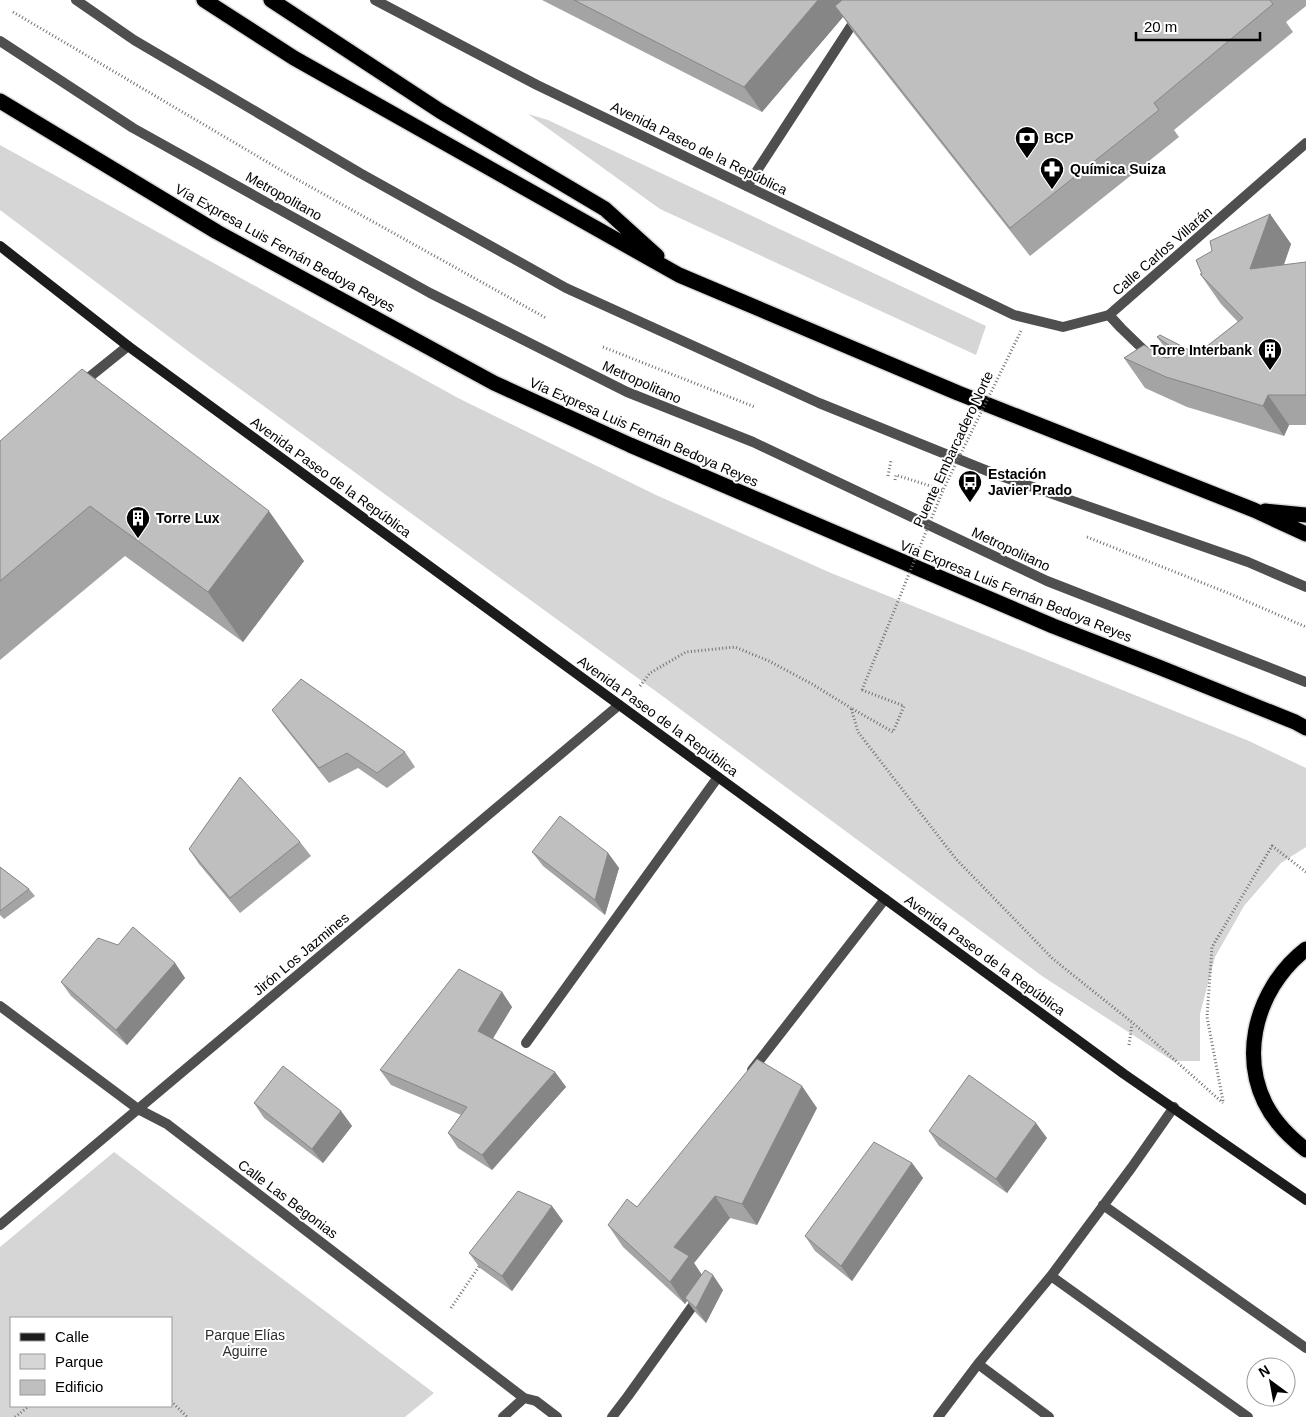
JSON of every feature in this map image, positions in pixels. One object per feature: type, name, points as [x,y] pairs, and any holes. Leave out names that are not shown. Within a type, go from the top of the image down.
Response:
[{"type":"highway","points":[[204,0],[294,58],[679,275],[958,393],[1254,510],[1306,534]]},
{"type":"highway","points":[[271,0],[440,111],[605,209],[679,275]]},
{"type":"highway","name":"Vía Expresa Luis Fernán Bedoya Reyes","points":[[0,101],[217,232],[494,382],[630,445],[844,538],[1053,626],[1306,728]]},
{"type":"highway","points":[[1254,510],[1306,515]]},
{"type":"highway","points":[[1306,949],[1278,977],[1264,1003],[1255,1032],[1253,1056],[1256,1079],[1264,1100],[1278,1123],[1306,1150]]},
{"type":"main road","name":"Avenida Paseo de la República","points":[[0,246],[128,346],[1116,1068],[1306,1200]]},
{"type":"street","points":[[76,0],[134,40],[343,163],[566,288],[819,402],[977,466],[1248,562],[1306,587]]},
{"type":"street","name":"Avenida Paseo de la República","points":[[375,0],[537,85],[1014,315]]},
{"type":"street","points":[[747,186],[868,0]]},
{"type":"street","name":"Metropolitano","points":[[0,40],[133,128],[430,294],[627,392],[753,442],[1047,581],[1306,682]]},
{"type":"street","name":"Calle Carlos Villarán","points":[[1014,315],[1063,327],[1109,315],[1306,143]]},
{"type":"street","points":[[1109,315],[1146,353],[1160,363]]},
{"type":"street","points":[[75,389],[128,346]]},
{"type":"street","name":"Jirón Los Jazmines","points":[[0,1225],[621,706]]},
{"type":"street","points":[[526,1043],[718,777]]},
{"type":"street","points":[[748,1075],[885,899]]},
{"type":"street","name":"Calle Las Begonias","points":[[0,1006],[138,1109],[167,1124],[524,1398],[536,1401],[557,1417]]},
{"type":"street","points":[[938,1417],[978,1364],[1051,1276],[1174,1108]]},
{"type":"street","points":[[1103,1205],[1306,1348]]},
{"type":"street","points":[[1051,1276],[1248,1417]]},
{"type":"street","points":[[612,1417],[706,1287]]},
{"type":"street","points":[[978,1364],[1049,1417]]},
{"type":"street","points":[[502,1417],[524,1398]]},
{"type":"path","name":"Puente Embarcadero Norte","points":[[851,708],[893,732],[904,706],[862,690],[943,490],[1021,331]]},
{"type":"path","points":[[896,475],[943,490]]},
{"type":"path","points":[[621,706],[650,672],[686,652],[735,648],[769,661],[851,708],[858,732],[956,859],[1053,959],[1132,1023],[1223,1103]]},
{"type":"path","points":[[1209,1131],[1223,1103],[1207,1017],[1212,947],[1272,846],[1306,872]]},
{"type":"path","points":[[436,1330],[485,1258]]},
{"type":"path","points":[[172,1402],[187,1417]]},
{"type":"path","points":[[15,1417],[28,1407]]},
{"type":"green space","points":[[528,114],[548,120],[986,326],[976,355],[660,209]]},
{"type":"green space","points":[[0,145],[458,398],[656,495],[831,573],[1249,741],[1306,768],[1306,847],[1281,863],[1244,906],[1215,957],[1200,1014],[1200,1061],[1173,1061],[1042,976],[661,695],[192,354],[0,210]]},
{"type":"green space","name":"Parque Elías Aguirre","points":[[114,1152],[434,1393],[405,1417],[0,1417],[0,1247]]},
{"type":"building","points":[[574,0],[818,0],[744,87]]},
{"type":"building","points":[[842,0],[1270,0],[1273,4],[1154,103],[1159,110],[1010,228],[835,6]]},
{"type":"building","points":[[1270,214],[1250,269],[1306,262],[1306,395],[1268,395],[1263,406],[1166,377],[1124,358],[1144,345],[1163,357],[1170,357],[1173,354],[1173,348],[1157,337],[1160,335],[1197,354],[1243,318],[1200,274],[1202,274],[1196,260],[1212,251],[1210,241]]},
{"type":"building","points":[[82,369],[269,511],[208,592],[90,506],[0,581],[0,441]]},
{"type":"building","points":[[301,679],[405,752],[377,773],[347,753],[319,768],[272,710]]},
{"type":"building","points":[[240,777],[300,842],[230,898],[189,849]]},
{"type":"building","points":[[560,816],[608,853],[595,900],[532,852]]},
{"type":"building","points":[[0,867],[29,889],[0,911]]},
{"type":"building","points":[[133,927],[175,963],[116,1030],[61,982],[98,938],[118,945]]},
{"type":"building","points":[[459,969],[502,992],[478,1031],[555,1072],[482,1155],[448,1133],[467,1107],[380,1070]]},
{"type":"building","points":[[757,1059],[802,1086],[742,1204],[715,1196],[674,1247],[689,1256],[670,1282],[608,1225],[627,1199],[637,1207]]},
{"type":"building","points":[[283,1066],[341,1111],[312,1149],[254,1103]]},
{"type":"building","points":[[969,1075],[1036,1123],[996,1179],[929,1131]]},
{"type":"building","points":[[874,1142],[912,1163],[841,1266],[805,1236]]},
{"type":"building","points":[[518,1191],[552,1206],[502,1276],[469,1253]]},
{"type":"building","points":[[705,1270],[713,1275],[696,1308],[685,1298]]},
{"type":"place","name":"BCP","points":[[1027,159]]},
{"type":"place","name":"Química Suiza","points":[[1052,190]]},
{"type":"place","name":"Torre Interbank","points":[[1270,371]]},
{"type":"place","name":"Estación Javier Prado","points":[[970,503]]},
{"type":"place","name":"Torre Lux","points":[[138,539]]}]
